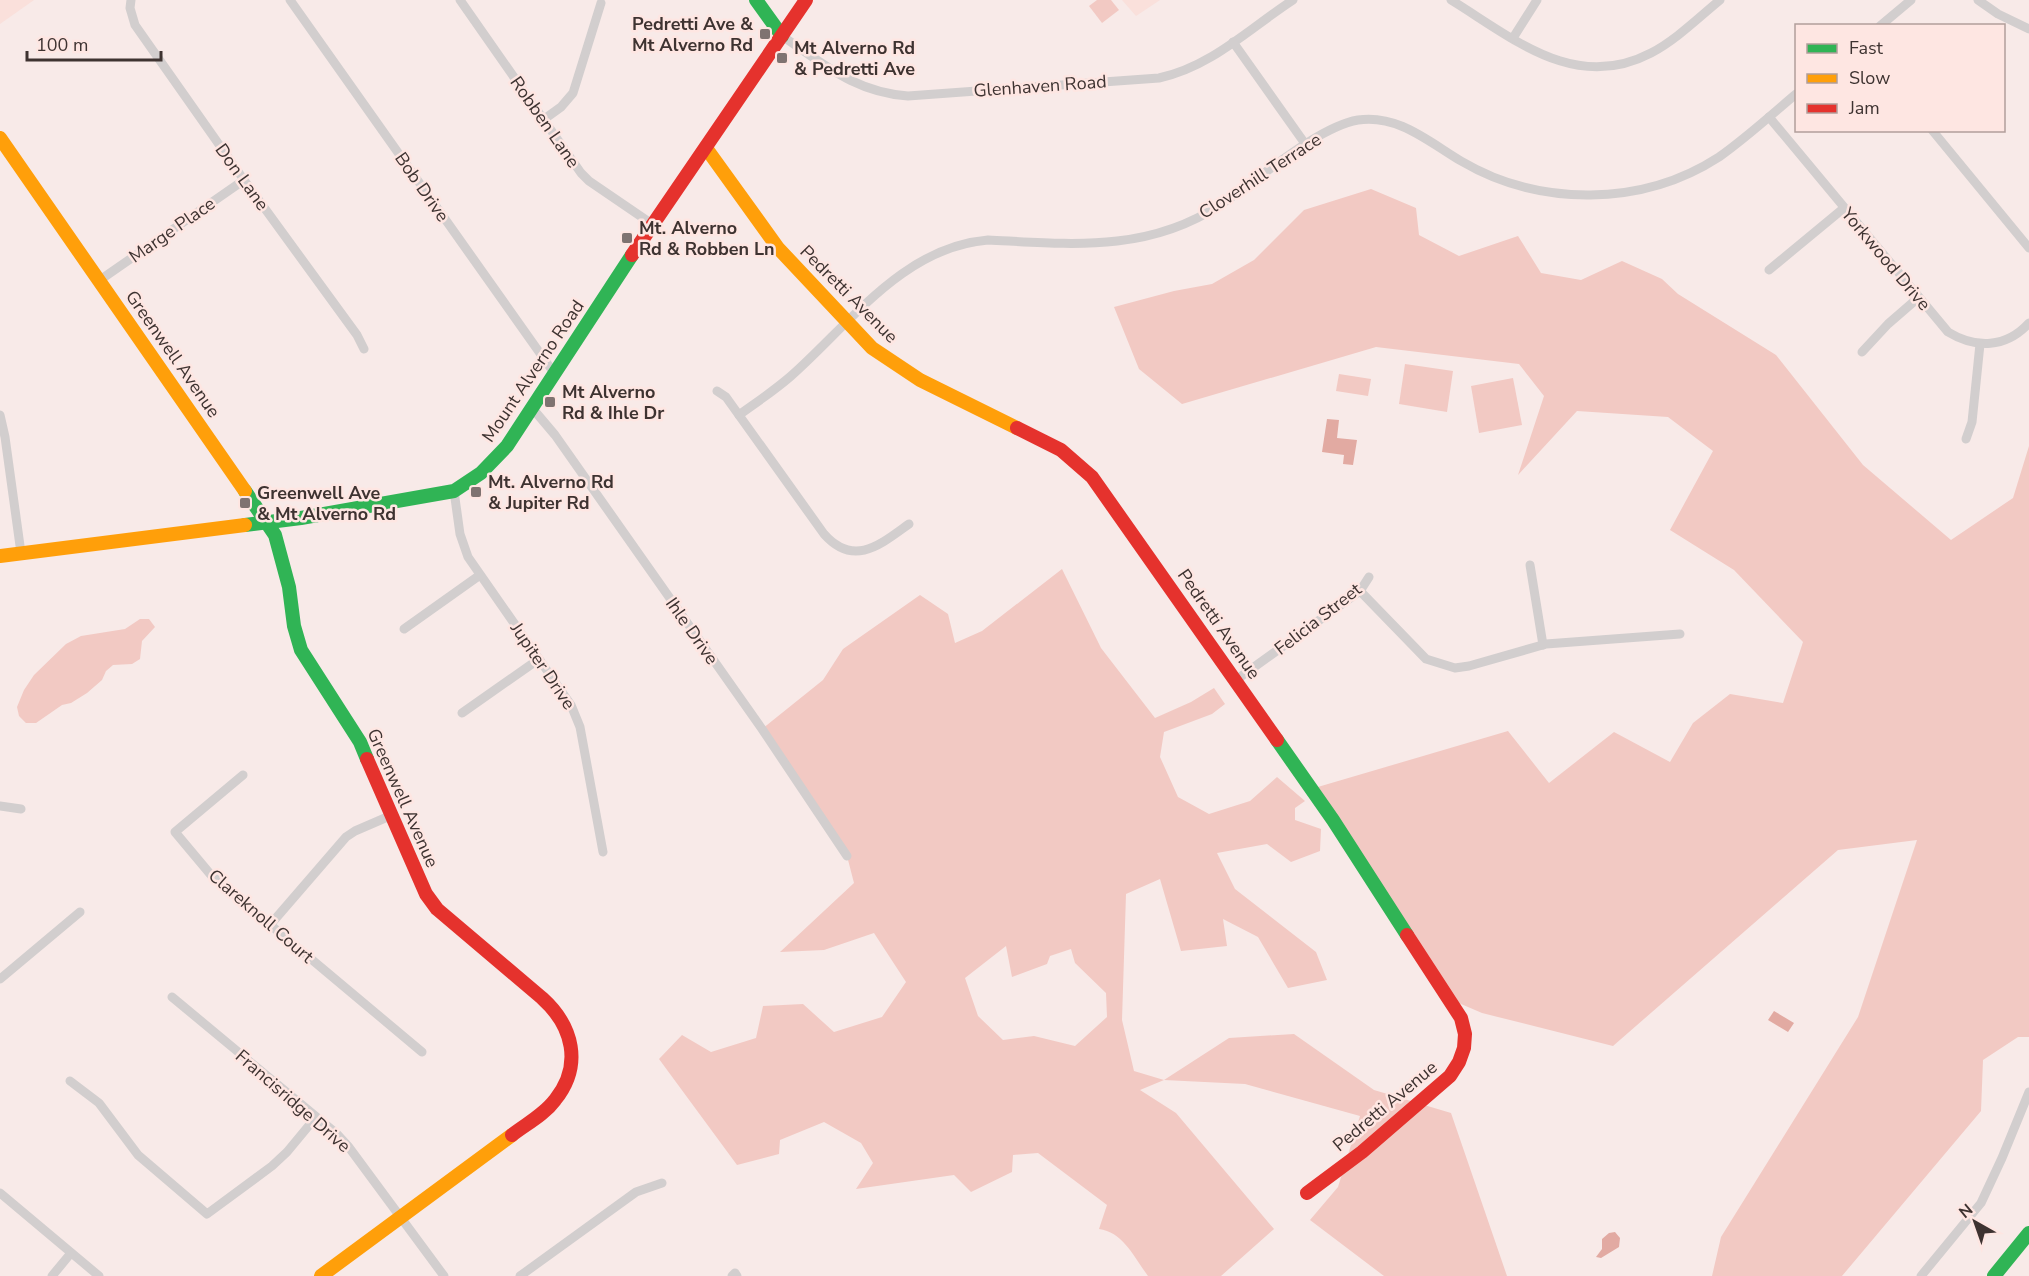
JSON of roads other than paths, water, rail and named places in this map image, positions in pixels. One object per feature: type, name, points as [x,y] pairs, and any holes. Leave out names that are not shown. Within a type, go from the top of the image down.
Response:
[{"type":"street","name":"Don Lane","points":[[131,0],[132,17],[135,24],[244,180],[357,335],[364,349]]},
{"type":"street","name":"Bob Drive","points":[[290,0],[554,373]]},
{"type":"street","name":"Robben Lane","points":[[460,0],[576,167],[590,181],[652,224]]},
{"type":"street","points":[[756,0],[782,36]]},
{"type":"street","name":"Mount Alverno Road","points":[[0,556],[357,509],[454,491],[468,483],[494,461],[533,409],[554,373],[652,224],[806,0]]},
{"type":"street","name":"Glenhaven Road","points":[[782,36],[860,86],[884,93],[908,96],[1159,78],[1191,69],[1293,0]]},
{"type":"street","points":[[1450,0],[1542,55],[1573,65],[1605,67],[1645,56],[1666,44],[1720,0]]},
{"type":"street","points":[[1513,38],[1537,0]]},
{"type":"street","points":[[1882,24],[1911,0]]},
{"type":"street","points":[[1978,0],[1998,14],[2029,29]]},
{"type":"street","points":[[543,120],[561,107],[573,93],[600,3]]},
{"type":"street","points":[[1233,42],[1306,145]]},
{"type":"street","name":"Cloverhill Terrace","points":[[739,415],[791,376],[887,285],[940,250],[972,241],[1093,244],[1159,234],[1194,220],[1220,206],[1306,145],[1332,129],[1349,122],[1385,120],[1409,129],[1463,162],[1509,183],[1553,193],[1594,195],[1639,190],[1677,178],[1718,157],[1795,96]]},
{"type":"street","name":"Yorkwood Drive","points":[[1769,117],[1948,332],[1959,339],[1980,344]]},
{"type":"street","points":[[1934,132],[2029,248]]},
{"type":"street","name":"Greenwell Avenue","points":[[0,138],[267,522],[279,547],[301,650],[360,742],[420,882],[437,909],[550,1005],[569,1036],[571,1069],[565,1086],[555,1102],[321,1276]]},
{"type":"street","name":"Pedretti Avenue","points":[[706,148],[778,248],[872,348],[920,380],[1060,450],[1084,468],[1236,680],[1346,840],[1461,1018],[1466,1034],[1465,1050],[1462,1059],[1450,1076],[1362,1152],[1307,1193]]},
{"type":"street","name":"Marge Place","points":[[100,280],[244,180]]},
{"type":"street","points":[[1769,270],[1844,208]]},
{"type":"street","points":[[1862,352],[1888,324],[1918,298]]},
{"type":"street","points":[[1966,439],[1972,422],[1980,344],[1992,344],[2004,340],[2019,333],[2028,324]]},
{"type":"street","points":[[717,391],[726,397],[824,534],[836,545],[853,551],[871,549],[909,524]]},
{"type":"street","name":"Ihle Drive","points":[[533,409],[555,435],[762,729],[847,856]]},
{"type":"street","points":[[0,415],[21,553]]},
{"type":"street","name":"Jupiter Drive","points":[[454,491],[463,546],[480,575],[571,705],[580,727],[603,852]]},
{"type":"street","points":[[1530,565],[1543,645]]},
{"type":"street","points":[[404,628],[480,575]]},
{"type":"street","name":"Felicia Street","points":[[1236,680],[1360,591],[1369,577]]},
{"type":"street","points":[[1360,591],[1426,659],[1455,668],[1543,645],[1680,634]]},
{"type":"street","points":[[462,713],[539,659]]},
{"type":"street","name":"Clareknoll Court","points":[[243,775],[174,832],[211,875],[422,1052]]},
{"type":"street","points":[[0,806],[21,809]]},
{"type":"street","points":[[270,925],[346,837],[392,815]]},
{"type":"street","points":[[0,980],[80,912]]},
{"type":"street","name":"Francisridge Drive","points":[[172,997],[348,1146],[444,1276]]},
{"type":"street","points":[[70,1081],[99,1103],[138,1155],[207,1214],[272,1166],[287,1152],[316,1117]]},
{"type":"street","points":[[1921,1276],[1981,1203],[2029,1092]]},
{"type":"street","points":[[2020,1116],[2029,1121]]},
{"type":"street","points":[[520,1276],[636,1192],[663,1184]]},
{"type":"street","points":[[0,1193],[99,1276]]},
{"type":"street","points":[[1994,1276],[2029,1233]]},
{"type":"street","points":[[52,1276],[71,1253]]},
{"type":"street","points":[[732,1276],[735,1273],[737,1276]]},
{"type":"place","name":"Pedretti Ave & Mt Alverno Rd","points":[[765,34]]},
{"type":"place","name":"Mt Alverno Rd & Pedretti Ave","points":[[782,58]]},
{"type":"place","name":"Mt. Alverno Rd & Robben Ln","points":[[627,238]]},
{"type":"place","name":"Mt Alverno Rd & Ihle Dr","points":[[550,402]]},
{"type":"place","name":"Mt. Alverno Rd & Jupiter Rd","points":[[476,492]]},
{"type":"place","name":"Greenwell Ave & Mt Alverno Rd","points":[[245,503]]}]
